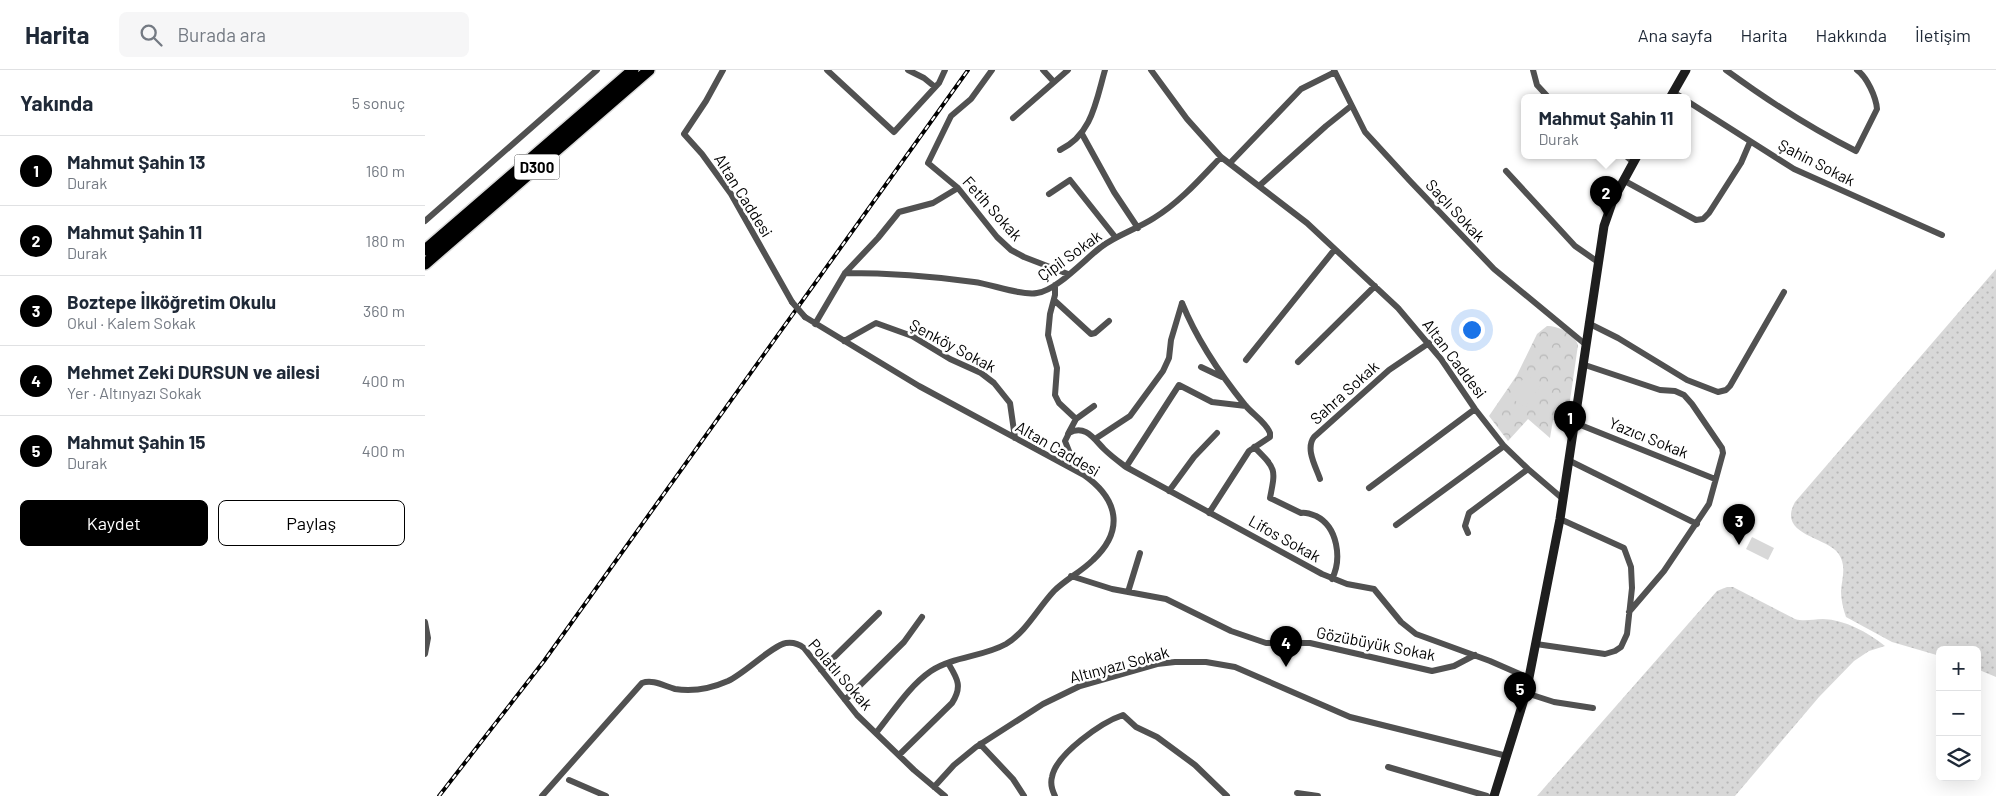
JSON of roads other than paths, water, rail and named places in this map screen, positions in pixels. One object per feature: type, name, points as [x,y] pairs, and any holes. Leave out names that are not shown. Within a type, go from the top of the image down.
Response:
[{"type":"highway","name":"D300","points":[[425,250],[633,70]]},
{"type":"highway","name":"D300","points":[[425,264],[649,70]]},
{"type":"street","points":[[425,221],[597,70]]},
{"type":"street","name":"Altan Caddesi","points":[[723,70],[706,101],[684,134],[702,154],[731,194],[783,288],[805,317],[919,386],[1077,472],[1103,491],[1109,500],[1113,513],[1111,532],[1105,545],[1092,561],[1052,593],[1020,632],[1008,642],[998,647],[948,662],[930,672],[917,683],[876,733]]},
{"type":"street","points":[[827,70],[894,132],[935,87],[945,70]]},
{"type":"street","points":[[908,70],[924,78],[935,87]]},
{"type":"street","name":"Fetih Sokak","points":[[992,70],[971,99],[951,116],[928,163],[958,188],[997,237],[1011,250],[1068,274]]},
{"type":"street","points":[[1043,70],[1054,82]]},
{"type":"street","points":[[1013,118],[1068,70]]},
{"type":"street","points":[[1060,150],[1072,144],[1082,134],[1091,116],[1105,70]]},
{"type":"street","name":"Altan Caddesi","points":[[1151,70],[1187,119],[1221,157],[1307,223],[1375,286],[1429,343],[1475,409],[1504,446],[1563,498]]},
{"type":"street","points":[[1533,70],[1537,85],[1545,94]]},
{"type":"street","points":[[1673,94],[1686,70]]},
{"type":"street","points":[[1726,70],[1764,97],[1830,138],[1856,150],[1877,109],[1871,90],[1861,73],[1857,70]]},
{"type":"street","points":[[1230,164],[1301,89],[1335,71]]},
{"type":"street","name":"Saçlı Sokak","points":[[1335,71],[1365,132],[1463,239],[1511,284],[1585,344]]},
{"type":"street","name":"Şahin Sokak","points":[[1691,104],[1794,169],[1942,235]]},
{"type":"street","points":[[1259,186],[1351,106]]},
{"type":"street","points":[[1082,134],[1114,192],[1138,228]]},
{"type":"street","points":[[1623,180],[1696,220],[1703,219],[1709,213],[1741,162],[1750,142]]},
{"type":"street","name":"Çipil Sokak","points":[[845,273],[956,279],[1031,294],[1043,292],[1055,285],[1100,248],[1165,211],[1185,194],[1221,157]]},
{"type":"street","points":[[1494,796],[1526,693],[1536,644],[1563,498],[1588,323],[1606,217],[1635,159]]},
{"type":"street","points":[[1506,171],[1575,246],[1598,262]]},
{"type":"street","points":[[1049,194],[1070,180],[1116,238]]},
{"type":"street","points":[[815,324],[845,273],[882,234],[899,212],[933,202],[958,188]]},
{"type":"street","points":[[1246,360],[1335,249]]},
{"type":"street","points":[[1055,285],[1054,300],[1050,314],[1049,335],[1057,368],[1055,395],[1059,403],[1076,419]]},
{"type":"street","points":[[1298,362],[1375,286]]},
{"type":"street","points":[[1588,323],[1618,338],[1687,380],[1721,392],[1730,386],[1784,292]]},
{"type":"street","points":[[1054,300],[1091,334],[1097,332],[1109,321]]},
{"type":"street","points":[[1095,439],[1130,416],[1163,371],[1169,358],[1171,340],[1182,303],[1193,328],[1224,378],[1246,406],[1268,428],[1270,433],[1270,437],[1249,451],[1209,513]]},
{"type":"street","name":"Şenköy Sokak","points":[[844,341],[876,323],[912,336],[950,359],[981,373],[994,383],[1009,399],[1013,412],[1015,438]]},
{"type":"street","name":"Sahra Sokak","points":[[1321,479],[1311,456],[1310,443],[1314,437],[1389,370],[1429,343]]},
{"type":"street","points":[[1582,364],[1660,390],[1675,391],[1684,395],[1722,448],[1723,453],[1709,504],[1664,571],[1629,612]]},
{"type":"street","points":[[1201,367],[1224,378]]},
{"type":"street","points":[[1126,466],[1179,385],[1212,402],[1246,406]]},
{"type":"street","points":[[1077,472],[1065,444],[1067,436],[1076,419],[1094,406]]},
{"type":"street","points":[[1369,488],[1475,409]]},
{"type":"street","name":"Yazıcı Sokak","points":[[1573,422],[1715,479]]},
{"type":"street","name":"Lifos Sokak","points":[[1067,436],[1071,432],[1080,430],[1088,433],[1126,466],[1209,513],[1263,540],[1332,579],[1374,590],[1411,630],[1529,678]]},
{"type":"street","points":[[1169,491],[1194,457],[1217,433]]},
{"type":"street","points":[[1396,525],[1504,446]]},
{"type":"street","points":[[1255,447],[1271,464],[1274,471],[1270,498],[1301,513],[1306,512],[1318,517],[1331,530],[1336,544],[1337,561],[1332,579]]},
{"type":"street","points":[[1568,460],[1697,524]]},
{"type":"street","points":[[1468,533],[1465,521],[1469,513],[1528,469]]},
{"type":"street","points":[[1536,644],[1605,654],[1612,653],[1621,647],[1625,641],[1632,573],[1630,560],[1624,548],[1559,519]]},
{"type":"street","points":[[1128,592],[1140,553]]},
{"type":"street","name":"Gözübüyük Sokak","points":[[1071,576],[1112,589],[1166,599],[1231,631],[1266,643],[1310,643],[1432,671],[1454,666],[1475,655]]},
{"type":"street","points":[[821,670],[879,613]]},
{"type":"street","points":[[845,700],[904,642],[922,618]]},
{"type":"street","points":[[425,622],[428,638],[425,654]]},
{"type":"street","name":"Polatlı Sokak","points":[[542,796],[642,683],[653,682],[687,690],[711,687],[737,676],[777,647],[787,643],[801,646],[845,700],[876,733],[945,796]]},
{"type":"street","name":"Altınyazı Sokak","points":[[934,787],[954,765],[980,744],[1028,713],[1080,686],[1157,664],[1193,661],[1218,663],[1243,670],[1350,717],[1507,756]]},
{"type":"street","points":[[899,755],[952,703],[957,694],[958,680],[948,662]]},
{"type":"street","points":[[1526,693],[1554,702],[1593,708]]},
{"type":"street","points":[[1055,796],[1051,786],[1051,777],[1059,763],[1095,728],[1123,715],[1136,727],[1157,737],[1195,765],[1227,796]]},
{"type":"street","points":[[980,744],[1013,778],[1024,796]]},
{"type":"street","points":[[1388,767],[1487,796]]},
{"type":"street","points":[[569,780],[606,796]]},
{"type":"street","points":[[1297,793],[1318,796]]},
{"type":"railway","points":[[439,796],[544,661],[968,70]]},
{"type":"place","name":"Mahmut Şahin 11","points":[[1606,217]]},
{"type":"place","name":"Mahmut Şahin 13","points":[[1570,442]]},
{"type":"place","name":"Boztepe İlköğretim Okulu","points":[[1739,545]]},
{"type":"place","name":"Mehmet Zeki DURSUN ve ailesi","points":[[1286,667]]},
{"type":"place","name":"Mahmut Şahin 15","points":[[1520,713]]}]
